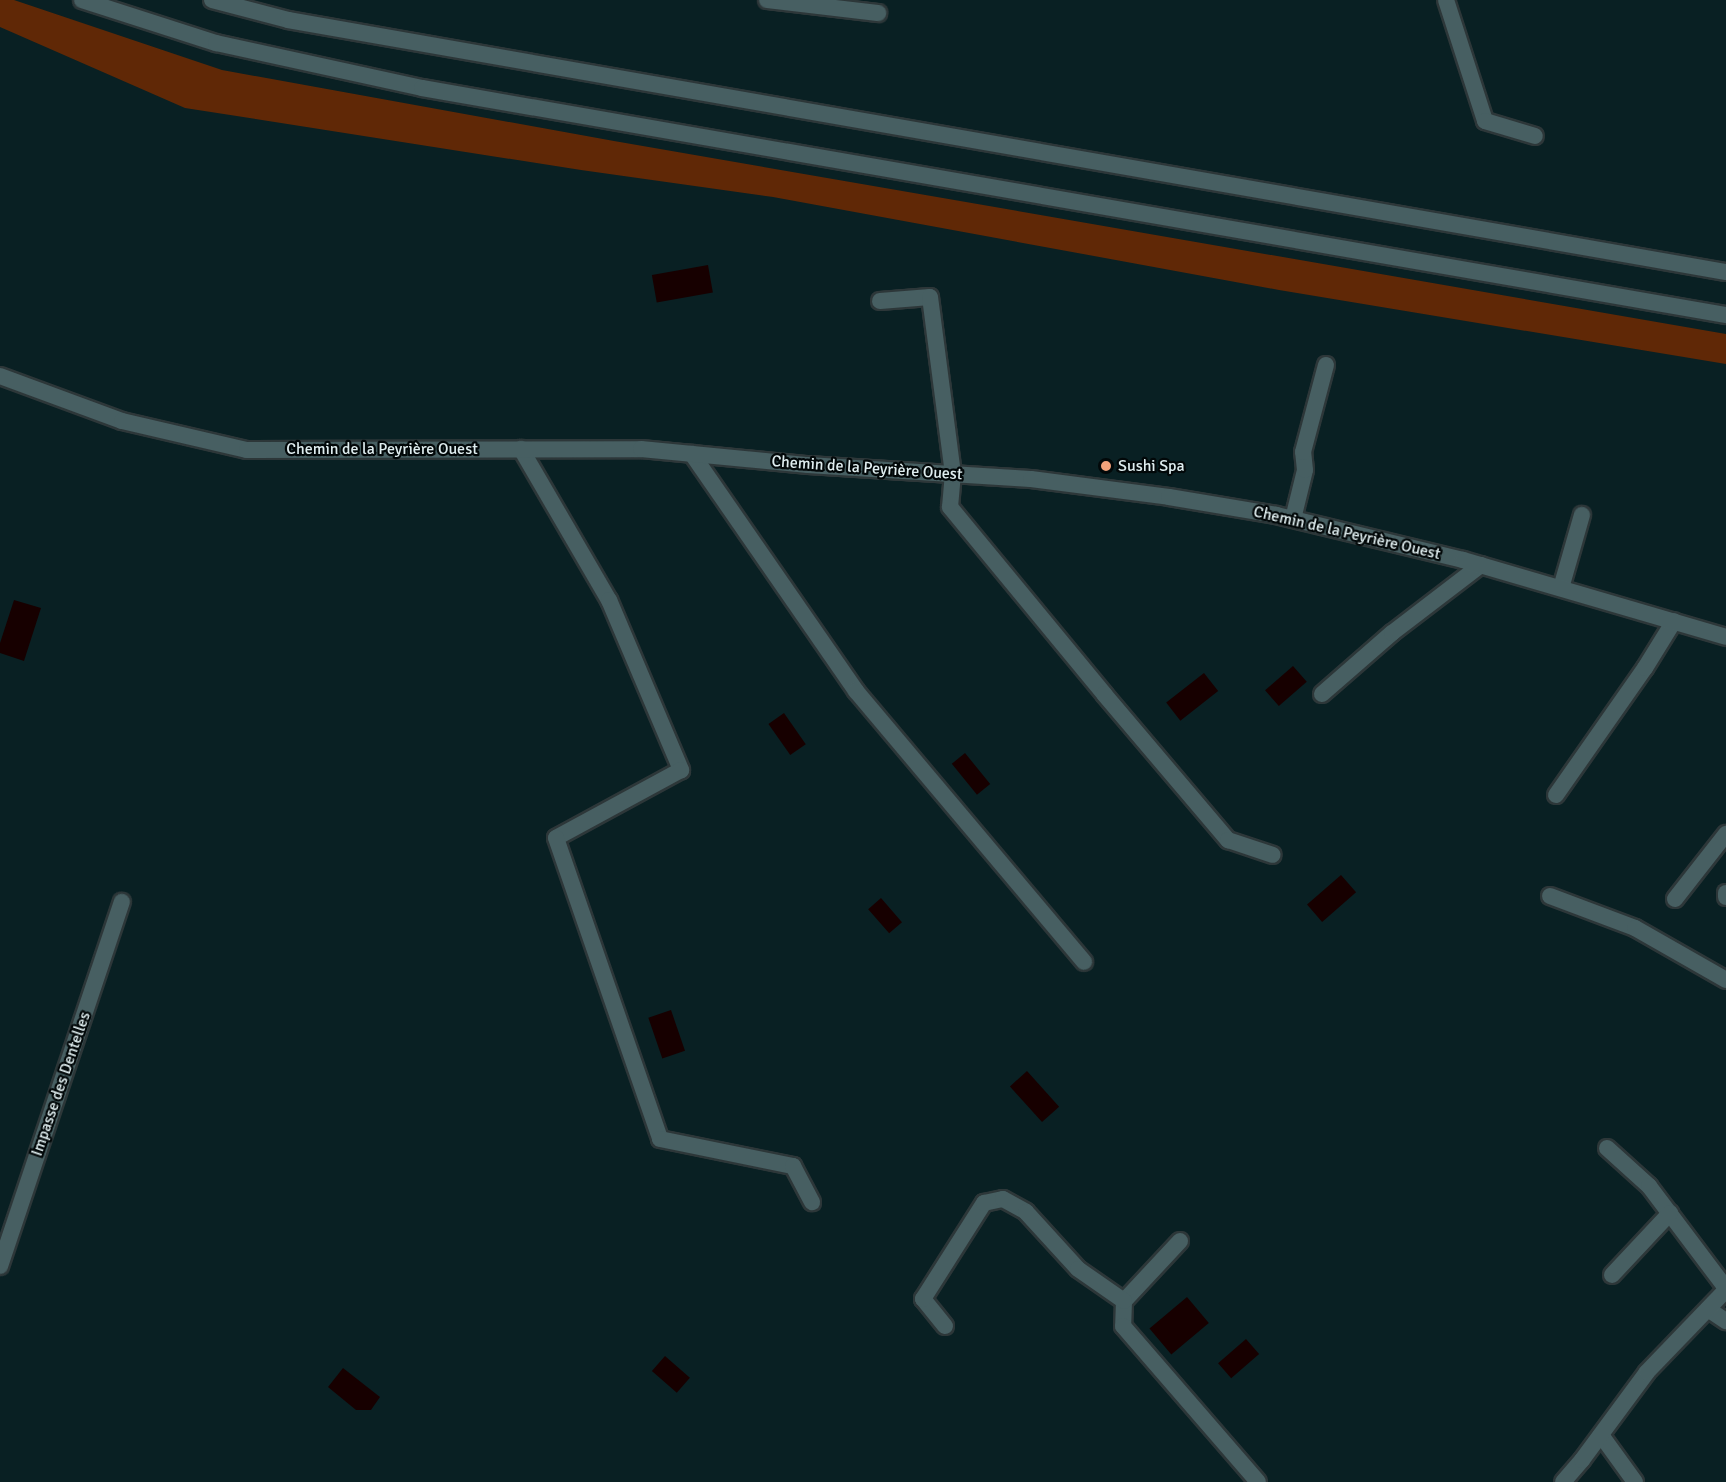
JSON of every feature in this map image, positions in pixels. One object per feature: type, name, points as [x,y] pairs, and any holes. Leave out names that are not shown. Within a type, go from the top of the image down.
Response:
[{"type":"main road","points":[[82,0],[216,43],[422,88],[1726,315]]},
{"type":"main road","points":[[212,0],[288,20],[1726,272]]},
{"type":"main road","points":[[767,0],[878,13]]},
{"type":"main road","points":[[1446,0],[1485,121],[1535,136]]},
{"type":"main road","points":[[880,301],[930,297],[953,473],[950,507],[1228,840],[1273,855]]},
{"type":"main road","points":[[1293,519],[1305,470],[1303,452],[1326,365]]},
{"type":"main road","name":"Chemin de la Peyrière Ouest","points":[[0,376],[122,421],[247,450],[641,448],[808,465],[1031,479],[1168,497],[1293,519],[1481,565],[1726,637]]},
{"type":"main road","points":[[521,449],[609,600],[681,770],[556,838],[660,1140],[793,1166],[812,1202]]},
{"type":"main road","points":[[692,454],[856,691],[1084,962]]},
{"type":"main road","points":[[1561,588],[1582,515]]},
{"type":"main road","points":[[1322,694],[1392,633],[1481,565]]},
{"type":"main road","points":[[1556,795],[1645,668],[1674,621]]},
{"type":"main road","points":[[1676,899],[1726,834]]},
{"type":"main road","points":[[1550,896],[1635,928],[1726,980]]},
{"type":"main road","name":"Impasse des Dentelles","points":[[0,1266],[122,902]]},
{"type":"main road","points":[[1563,1482],[1647,1372],[1726,1289],[1649,1186],[1607,1148]]},
{"type":"main road","points":[[945,1326],[923,1299],[984,1203],[1003,1199],[1026,1212],[1078,1269],[1124,1301]]},
{"type":"main road","points":[[1612,1275],[1671,1213]]},
{"type":"main road","points":[[1180,1241],[1124,1301],[1123,1326],[1258,1482]]},
{"type":"main road","points":[[1708,1309],[1726,1321]]},
{"type":"main road","points":[[1601,1435],[1635,1482]]},
{"type":"shaded area","points":[[0,0],[14,0],[222,70],[614,141],[1726,334],[1726,364],[1279,290],[773,197],[581,170],[185,108],[0,27]]},
{"type":"shaded area","points":[[708,265],[713,293],[657,302],[652,275]]},
{"type":"shaded area","points":[[14,600],[41,608],[24,661],[0,653],[0,643]]},
{"type":"shaded area","points":[[1293,666],[1307,682],[1279,706],[1265,690]]},
{"type":"shaded area","points":[[1204,673],[1218,691],[1180,721],[1166,703]]},
{"type":"shaded area","points":[[784,713],[806,744],[790,755],[768,724]]},
{"type":"shaded area","points":[[965,753],[990,784],[977,795],[952,764]]},
{"type":"shaded area","points":[[1341,875],[1356,892],[1322,922],[1307,905]]},
{"type":"shaded area","points":[[881,898],[902,922],[889,933],[868,909]]},
{"type":"shaded area","points":[[671,1010],[685,1051],[662,1058],[648,1018]]},
{"type":"shaded area","points":[[1027,1071],[1059,1107],[1042,1122],[1010,1086]]},
{"type":"shaded area","points":[[1187,1297],[1209,1323],[1171,1355],[1149,1328]]},
{"type":"shaded area","points":[[1246,1339],[1259,1354],[1231,1378],[1218,1363]]},
{"type":"shaded area","points":[[665,1356],[690,1378],[677,1393],[652,1371]]},
{"type":"shaded area","points":[[343,1368],[380,1397],[371,1410],[356,1410],[328,1387]]},
{"type":"place","name":"Sushi Spa","points":[[1106,466]]}]
